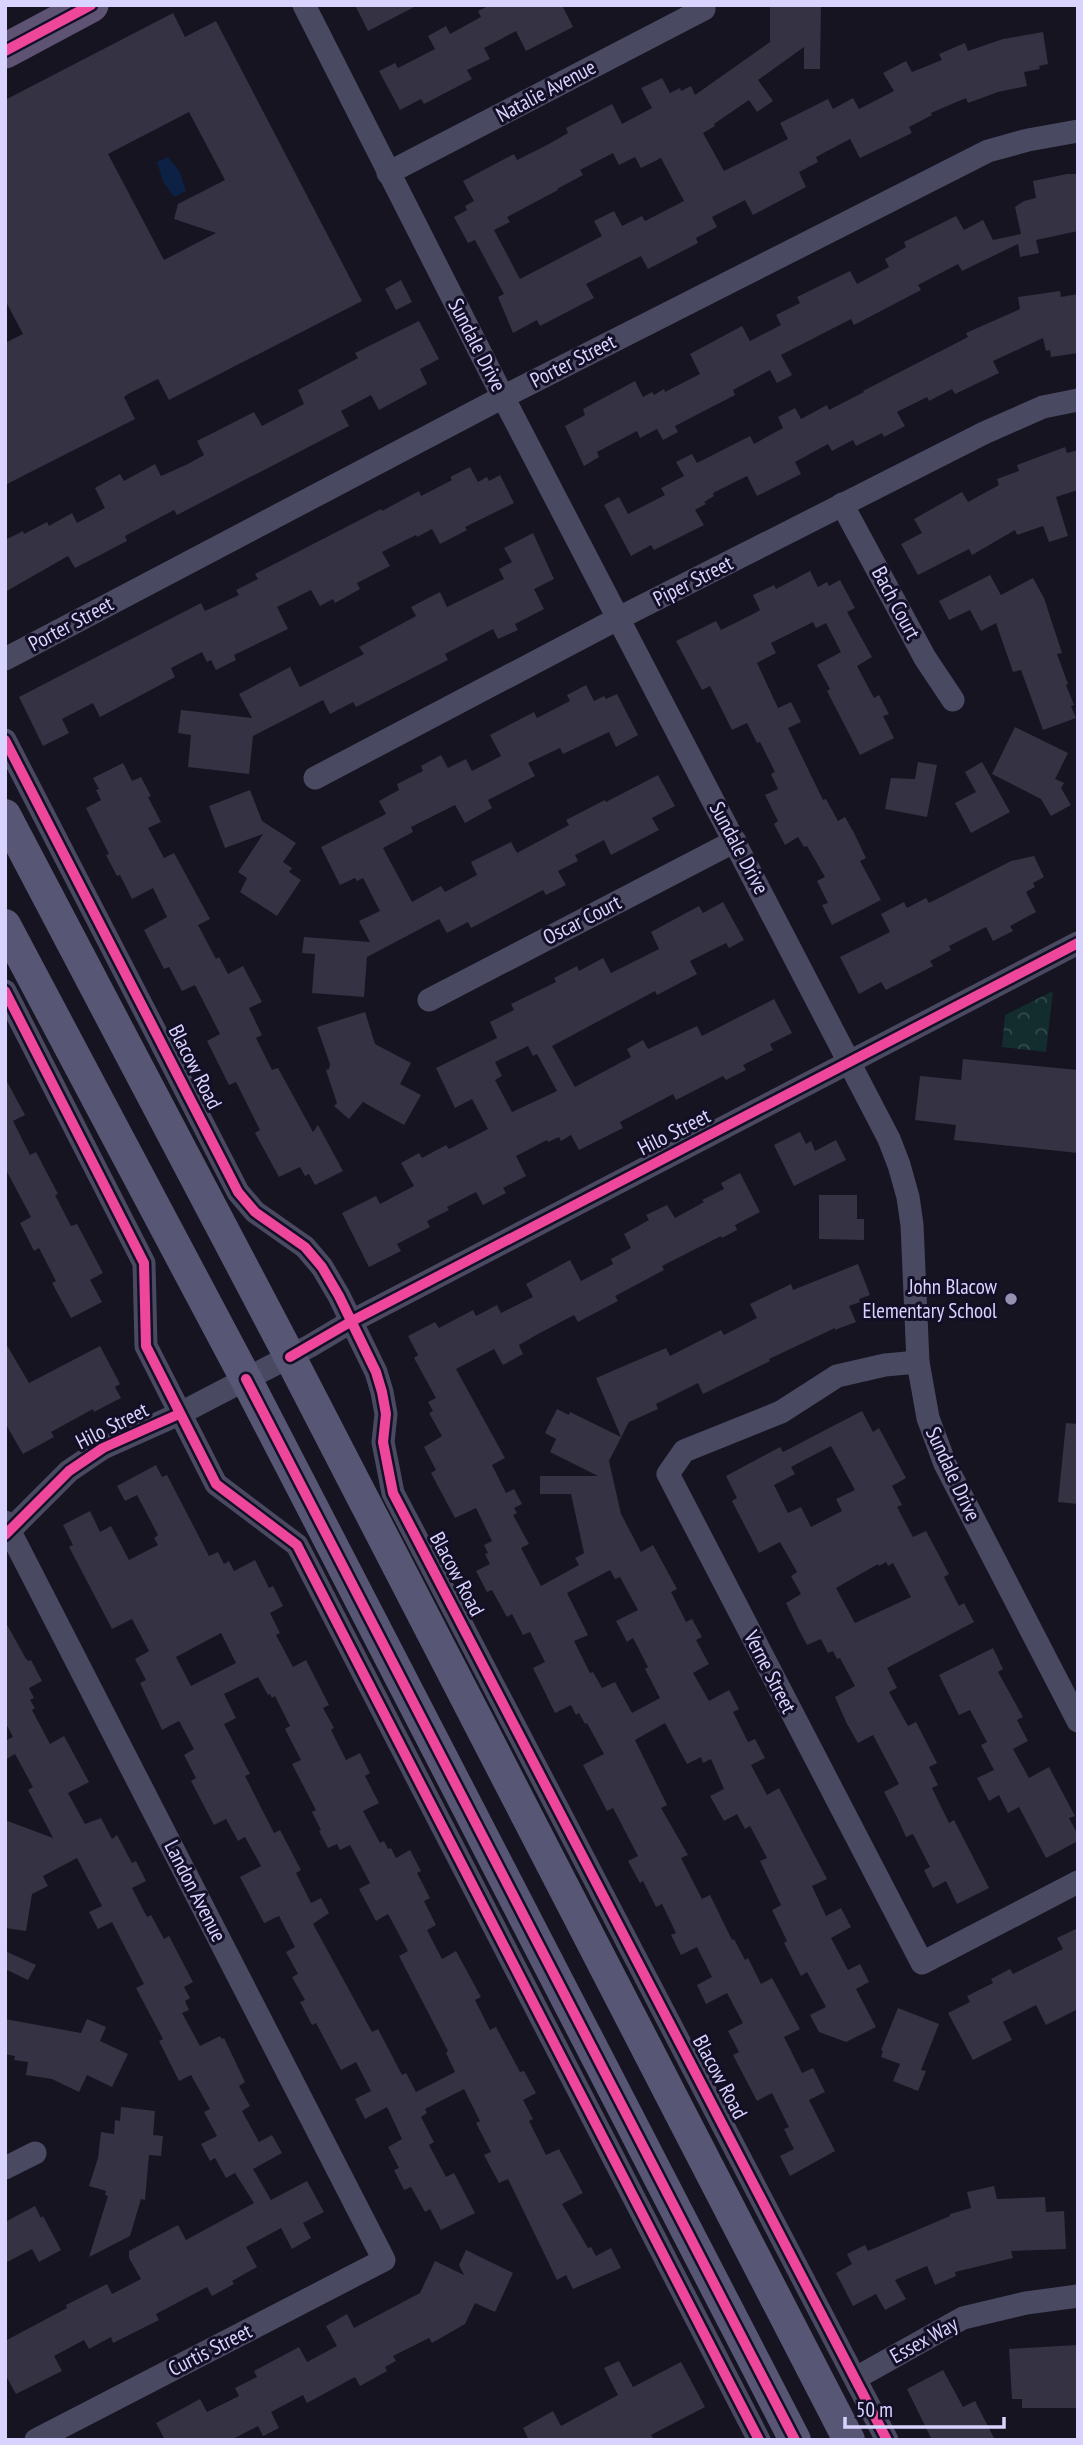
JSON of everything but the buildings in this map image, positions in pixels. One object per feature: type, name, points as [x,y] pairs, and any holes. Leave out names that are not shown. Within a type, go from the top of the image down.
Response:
[{"type":"main road","points":[[5,51],[91,5]]},
{"type":"main road","points":[[5,815],[290,1357],[849,2440]]},
{"type":"main road","points":[[5,925],[246,1379],[795,2440]]},
{"type":"street","name":"Sundale Drive","points":[[304,5],[503,397],[889,1139],[900,1166],[912,1224],[918,1362],[928,1418],[945,1464],[1078,1721]]},
{"type":"street","name":"Natalie Avenue","points":[[388,173],[704,9]]},
{"type":"street","name":"Porter Street","points":[[5,659],[503,397],[988,151],[1078,131]]},
{"type":"street","name":"Piper Street","points":[[314,778],[842,504],[1043,407],[1078,400]]},
{"type":"street","name":"Bach Court","points":[[842,504],[925,658],[953,700]]},
{"type":"street","name":"Blacow Road","points":[[5,740],[238,1192],[255,1212],[305,1247],[323,1267],[352,1321],[376,1372],[382,1392],[386,1414],[383,1442],[393,1493],[887,2440]]},
{"type":"street","name":"Oscar Court","points":[[429,1000],[735,841]]},
{"type":"street","name":"Hilo Street","points":[[7,1529],[69,1471],[103,1448],[179,1414],[290,1357],[352,1321],[1078,943]]},
{"type":"street","points":[[5,991],[144,1263],[146,1346],[179,1414],[216,1484],[297,1545],[759,2440]]},
{"type":"street","name":"Verne Street","points":[[918,1362],[885,1365],[837,1376],[781,1412],[684,1451],[668,1474],[922,1963],[1078,1882]]},
{"type":"street","name":"Landon Avenue","points":[[7,1529],[384,2260]]},
{"type":"street","points":[[5,2168],[34,2153]]},
{"type":"street","name":"Curtis Street","points":[[36,2440],[384,2260]]},
{"type":"street","name":"Essex Way","points":[[856,2378],[963,2318],[1027,2303],[1078,2297]]},
{"type":"green space","points":[[1053,991],[1046,1052],[1002,1047],[1005,1015]]},
{"type":"water","points":[[168,157],[180,172],[186,191],[174,197],[163,181],[157,162]]},
{"type":"cycle path","points":[[5,51],[91,5]]},
{"type":"cycle path","points":[[5,740],[238,1192],[255,1212],[305,1247],[322,1267],[339,1296],[376,1372],[382,1392],[386,1414],[383,1442],[393,1493],[887,2440]]},
{"type":"cycle path","points":[[290,1357],[352,1321],[1078,943]]},
{"type":"cycle path","points":[[5,991],[144,1263],[146,1346],[216,1484],[297,1545],[759,2440]]},
{"type":"cycle path","points":[[246,1379],[795,2440]]},
{"type":"cycle path","points":[[5,1535],[69,1471],[103,1448],[179,1414]]},
{"type":"place","name":"John Blacow Elementary School","points":[[1011,1299]]}]
